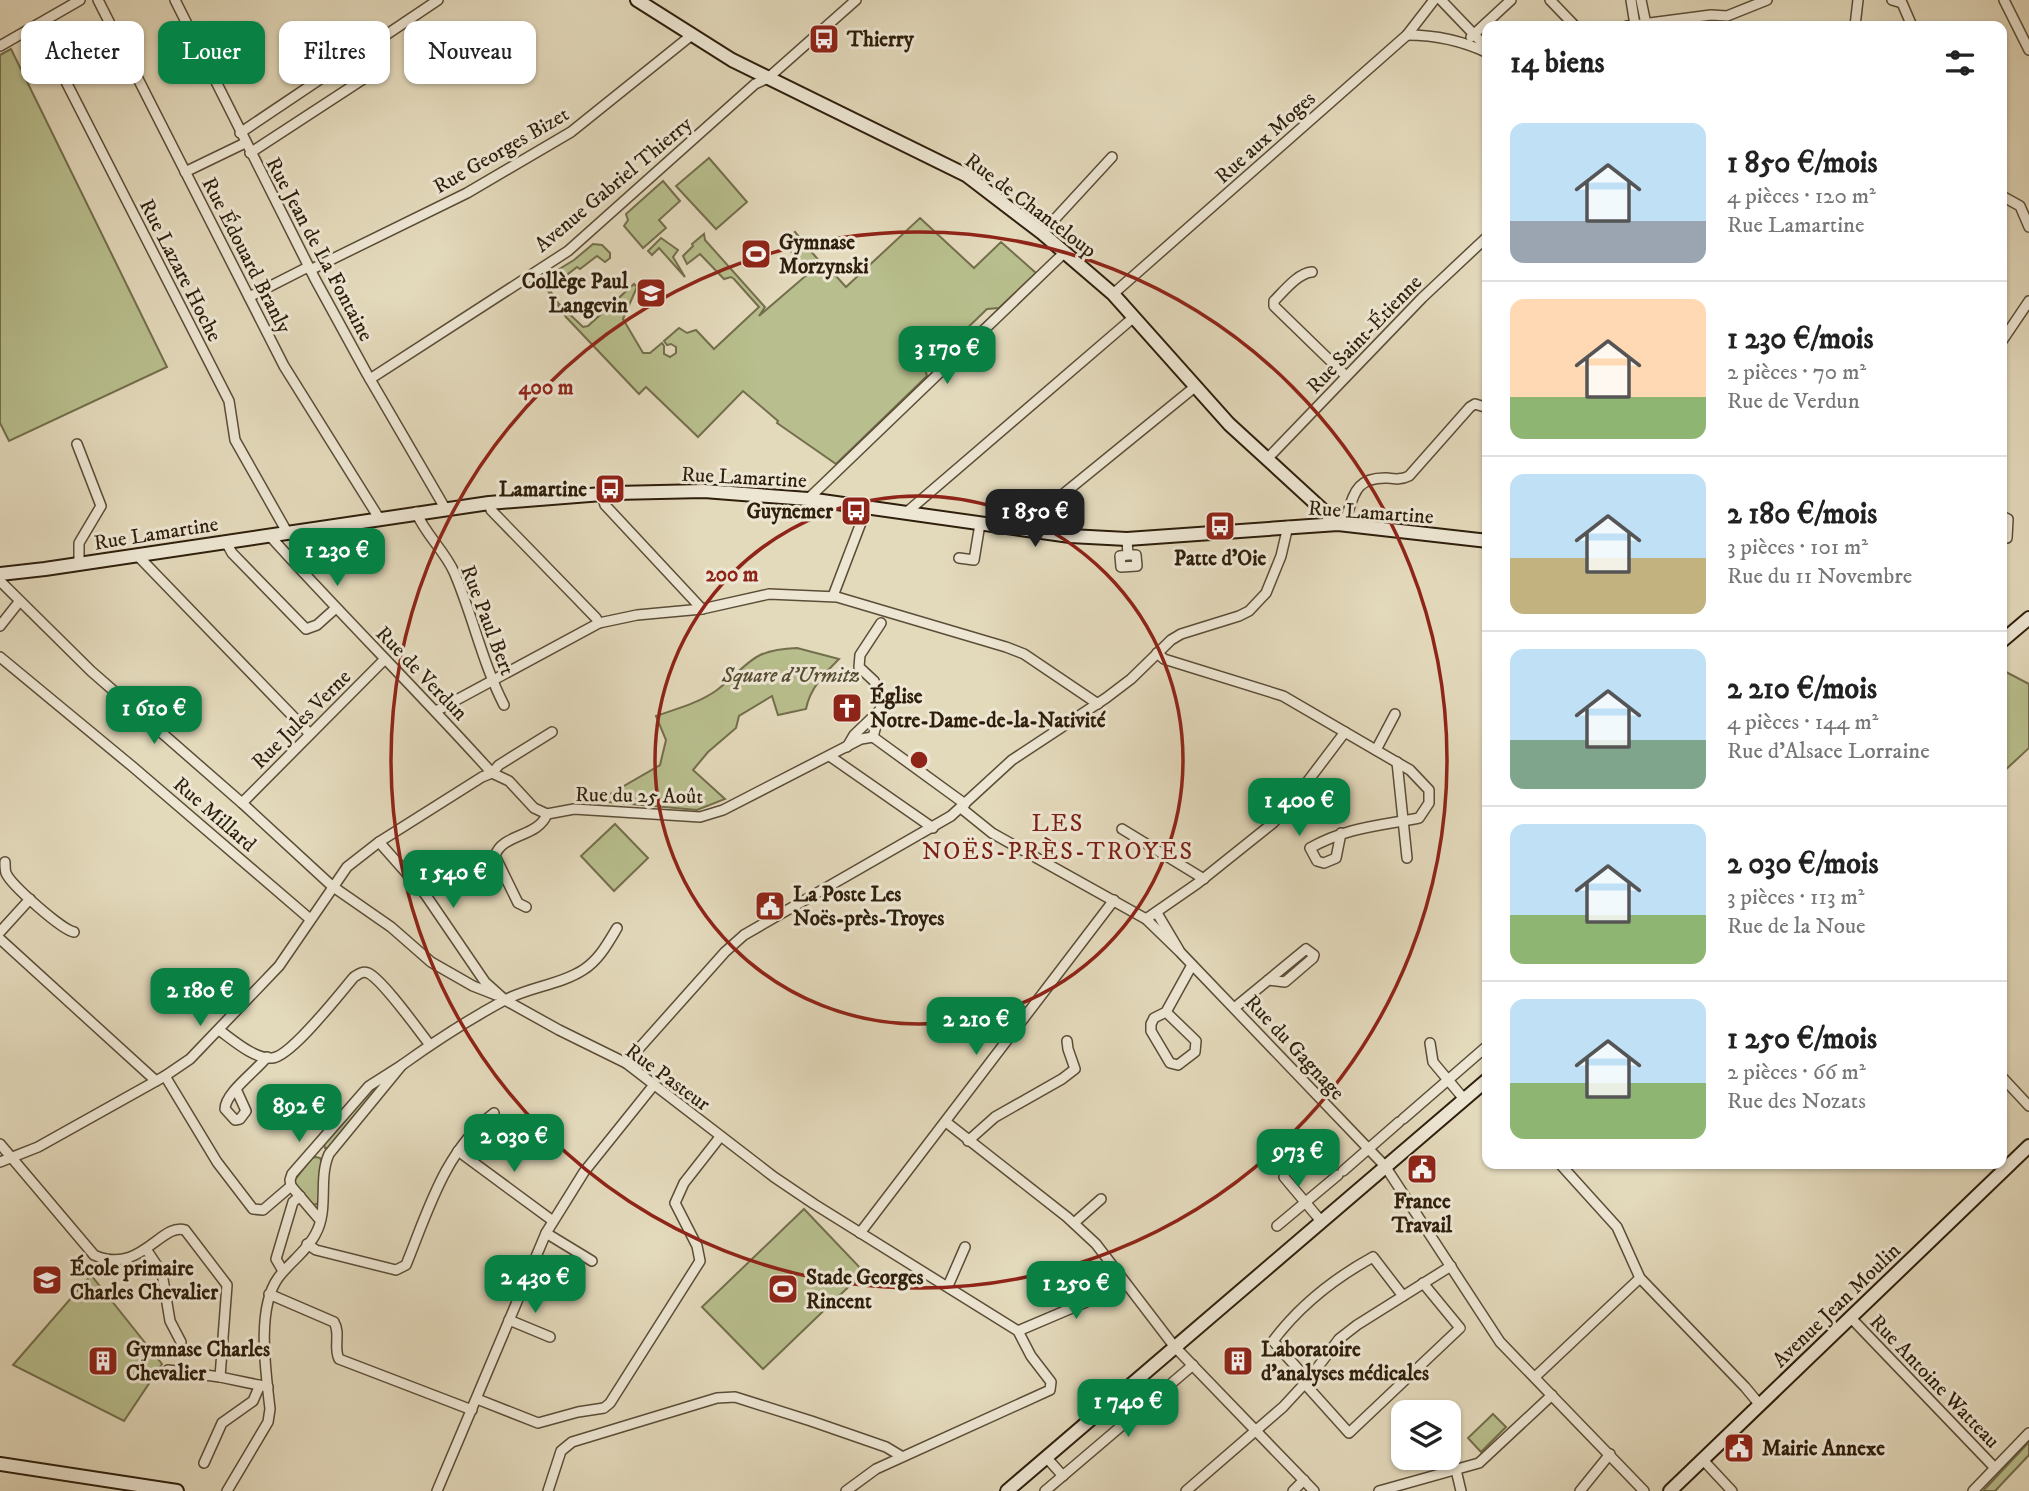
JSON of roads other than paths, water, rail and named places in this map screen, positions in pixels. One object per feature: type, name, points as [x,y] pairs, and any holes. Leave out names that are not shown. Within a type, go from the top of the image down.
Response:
[{"type":"street","name":"Rue Édouard Branly","points":[[98,0],[284,366],[379,517]]},
{"type":"street","name":"Rue Jean de La Fontaine","points":[[175,0],[309,268],[445,508]]},
{"type":"street","points":[[240,133],[438,0]]},
{"type":"street","name":"Rue de Chanteloup","points":[[636,0],[732,60],[965,175],[1042,233],[1113,294],[1229,424],[1341,524]]},
{"type":"street","name":"Avenue Gabriel Thierry","points":[[370,379],[568,251],[755,84],[768,78],[856,0]]},
{"type":"street","name":"Rue aux Moges","points":[[1113,294],[1406,35],[1434,0]]},
{"type":"street","points":[[1441,0],[1482,44]]},
{"type":"street","points":[[1488,21],[1511,0]]},
{"type":"street","points":[[1550,0],[1570,21]]},
{"type":"street","points":[[1630,0],[1634,21]]},
{"type":"street","points":[[1641,0],[1645,21]]},
{"type":"street","points":[[1681,21],[1734,14],[1767,0]]},
{"type":"street","points":[[1892,0],[1902,3],[1910,21]]},
{"type":"street","points":[[2004,0],[2029,50]]},
{"type":"street","points":[[43,21],[74,1]]},
{"type":"street","points":[[1854,1],[1855,21]]},
{"type":"street","points":[[1463,42],[1482,27]]},
{"type":"street","points":[[0,46],[21,34]]},
{"type":"street","name":"Rue Georges Bizet","points":[[249,297],[467,193],[571,132],[693,34]]},
{"type":"street","points":[[1406,35],[1436,36],[1482,49]]},
{"type":"street","name":"Rue Lazare Hoche","points":[[67,84],[229,401],[234,440],[287,532]]},
{"type":"street","points":[[250,153],[356,84]]},
{"type":"street","points":[[185,172],[245,143]]},
{"type":"street","points":[[1042,233],[1112,157]]},
{"type":"street","points":[[2007,199],[2020,206],[2029,227]]},
{"type":"street","name":"Rue Saint-Étienne","points":[[1268,458],[1422,298],[1482,242]]},
{"type":"street","points":[[808,499],[1065,252]]},
{"type":"street","points":[[1312,272],[1305,272],[1274,301],[1274,306],[1346,376]]},
{"type":"street","points":[[2007,334],[2029,301]]},
{"type":"street","points":[[907,512],[1134,317]]},
{"type":"street","points":[[1019,530],[1196,386]]},
{"type":"street","points":[[1341,524],[1363,482],[1369,478],[1402,480],[1409,476],[1469,407],[1475,404],[1482,406]]},
{"type":"street","points":[[77,444],[101,506],[79,543],[79,564]]},
{"type":"street","name":"Rue Lamartine","points":[[0,574],[445,508],[602,495],[704,491],[808,499],[1070,537],[1127,539],[1341,524],[1482,540]]},
{"type":"street","points":[[602,495],[605,505],[702,609]]},
{"type":"street","points":[[489,503],[491,510],[599,623]]},
{"type":"street","points":[[833,596],[867,507]]},
{"type":"street","name":"Rue Paul Bert","points":[[416,512],[454,574],[491,681],[504,705]]},
{"type":"street","points":[[2007,518],[2007,538]]},
{"type":"street","points":[[959,558],[974,559],[980,524]]},
{"type":"street","points":[[626,1063],[725,952],[744,935],[933,828],[963,806],[1012,760],[1098,704],[1131,679],[1181,634],[1239,616],[1258,604],[1266,593],[1281,556],[1288,526]]},
{"type":"street","name":"Rue de Verdun","points":[[269,535],[384,660],[436,710],[492,773]]},
{"type":"street","points":[[1127,539],[1128,555]]},
{"type":"street","points":[[226,542],[232,552],[306,629],[317,625],[336,608]]},
{"type":"street","points":[[137,555],[310,734]]},
{"type":"street","points":[[0,581],[91,671],[332,886],[391,927],[431,962],[505,1000]]},
{"type":"street","points":[[436,710],[599,623],[637,615],[702,609],[769,594],[833,596],[1006,646],[1024,654],[1098,704]]},
{"type":"street","points":[[0,626],[19,602]]},
{"type":"street","points":[[2007,637],[2029,618]]},
{"type":"street","points":[[870,737],[883,699],[874,681],[859,667],[860,655],[881,624]]},
{"type":"street","points":[[1157,653],[1174,663],[1283,696],[1410,770],[1429,790],[1429,803],[1419,818],[1341,833]]},
{"type":"street","name":"Rue Millard","points":[[0,657],[134,767],[310,919]]},
{"type":"street","name":"Rue Jules Verne","points":[[242,803],[384,660]]},
{"type":"street","points":[[846,748],[881,709]]},
{"type":"street","points":[[1376,750],[1395,714]]},
{"type":"street","points":[[864,726],[870,737]]},
{"type":"street","points":[[0,1162],[38,1147],[161,1079],[190,1059],[279,966],[347,867],[379,842],[463,788],[492,773],[499,765],[552,732]]},
{"type":"street","points":[[1146,919],[1204,879],[1273,823],[1293,802],[1345,732]]},
{"type":"street","name":"Rue du Gagnage","points":[[870,737],[963,806],[992,833],[1146,919],[1180,952],[1385,1166],[1500,1342],[1644,1491]]},
{"type":"street","name":"Rue du 25 Août","points":[[492,773],[509,781],[534,808],[547,814],[574,809],[700,817],[723,810],[870,737]]},
{"type":"street","points":[[831,757],[933,828]]},
{"type":"street","points":[[1397,762],[1407,858]]},
{"type":"street","points":[[526,907],[518,903],[495,856],[505,843],[536,829],[544,822],[547,814]]},
{"type":"street","points":[[1122,829],[1204,879]]},
{"type":"street","name":"Rue Pasteur","points":[[379,842],[425,894],[485,982],[505,1000],[626,1063],[774,1177],[1018,1331]]},
{"type":"street","points":[[5,862],[6,874],[30,900],[66,931],[74,932]]},
{"type":"street","points":[[0,932],[30,900]]},
{"type":"street","points":[[860,1233],[1114,900]]},
{"type":"street","name":"Rue du Gagnage","points":[[1157,913],[1175,939],[1180,952]]},
{"type":"street","points":[[320,1220],[289,1180],[369,1086],[505,1000],[534,987],[568,978],[585,969],[603,951],[617,928]]},
{"type":"street","points":[[0,939],[161,1079],[217,1162],[253,1209],[263,1210],[291,1186]]},
{"type":"street","points":[[1234,1008],[1268,980],[1306,949],[1314,955],[1285,982],[1268,980]]},
{"type":"street","points":[[452,974],[460,970],[468,959]]},
{"type":"street","points":[[1166,1012],[1196,1041],[1195,1052],[1178,1065],[1170,1063],[1150,1031],[1154,1018],[1166,1012],[1192,965]]},
{"type":"street","points":[[219,1030],[240,1045],[267,1058],[281,1056],[360,972],[367,972],[374,976],[430,1045]]},
{"type":"street","points":[[968,1141],[995,1117],[1075,1069],[1068,1041]]},
{"type":"street","points":[[1430,1044],[1433,1062],[1464,1099]]},
{"type":"street","points":[[1277,1226],[1482,1052]]},
{"type":"street","points":[[236,1089],[267,1058]]},
{"type":"street","points":[[227,1491],[268,1422],[270,1409],[264,1386],[265,1310],[269,1294],[283,1271],[317,1233],[329,1154],[402,1065]]},
{"type":"street","points":[[2007,1082],[2029,1106]]},
{"type":"street","points":[[437,1491],[546,1233],[584,1172],[653,1086]]},
{"type":"street","points":[[1007,1491],[1482,1086]]},
{"type":"street","points":[[307,1244],[316,1250],[401,1269],[406,1265],[446,1168],[480,1124],[494,1113]]},
{"type":"street","points":[[946,1122],[1074,1223],[1096,1244],[1174,1346],[1314,1491]]},
{"type":"street","points":[[477,1399],[538,1423],[604,1408],[610,1403],[699,1261],[697,1246],[676,1203],[684,1183],[720,1137]]},
{"type":"street","points":[[0,1144],[94,1255],[101,1258],[135,1257],[172,1231],[180,1228],[185,1230],[227,1285],[220,1377]]},
{"type":"street","name":"Avenue Jean Moulin","points":[[2007,1167],[2029,1146]]},
{"type":"street","points":[[315,1148],[329,1154]]},
{"type":"street","points":[[458,1151],[553,1221]]},
{"type":"street","points":[[1565,1169],[1617,1227],[1640,1278],[1760,1405]]},
{"type":"street","name":"Avenue Jean Moulin","points":[[1670,1491],[2005,1169]]},
{"type":"street","points":[[1284,1177],[1321,1221]]},
{"type":"street","points":[[283,1271],[276,1259],[293,1202],[300,1196]]},
{"type":"street","points":[[1074,1223],[1101,1199]]},
{"type":"street","points":[[546,1233],[592,1261]]},
{"type":"street","points":[[948,1286],[965,1247]]},
{"type":"street","points":[[146,1249],[162,1273],[170,1321],[181,1342]]},
{"type":"street","points":[[1403,1296],[1373,1257],[1345,1272],[1309,1301],[1273,1341],[1349,1433],[1460,1328],[1423,1283]]},
{"type":"street","points":[[1186,1491],[1283,1407],[1339,1339],[1451,1266]]},
{"type":"street","points":[[1535,1377],[1640,1278]]},
{"type":"street","points":[[846,1491],[876,1469],[901,1456],[1050,1390],[1051,1382],[1031,1356],[1018,1331],[1126,1285]]},
{"type":"street","points":[[269,1294],[334,1322],[338,1330],[336,1352],[339,1359],[472,1409]]},
{"type":"street","name":"Rue Antoine Watteau","points":[[1851,1318],[1995,1468]]},
{"type":"street","points":[[509,1320],[550,1337]]},
{"type":"street","points":[[1045,1491],[1193,1365]]},
{"type":"street","points":[[168,1370],[264,1386]]},
{"type":"street","points":[[204,1463],[222,1423],[253,1401],[264,1386]]},
{"type":"street","points":[[1461,1468],[1484,1460],[1552,1395]]},
{"type":"street","points":[[548,1491],[561,1451],[572,1442],[717,1398],[735,1397],[886,1447],[901,1456]]},
{"type":"street","points":[[1973,1491],[2029,1433]]},
{"type":"street","points":[[1580,1491],[1610,1454]]},
{"type":"street","points":[[1046,1457],[1063,1476]]},
{"type":"street","points":[[1703,1460],[1732,1491]]},
{"type":"street","points":[[0,1464],[177,1491]]},
{"type":"street","points":[[1379,1491],[1456,1470],[1461,1491]]},
{"type":"street","points":[[1293,1491],[1304,1480]]},
{"type":"place","name":"Thierry","points":[[824,39]]},
{"type":"place","name":"Gymnase Morzynski","points":[[756,254]]},
{"type":"place","name":"Collège Paul Langevin","points":[[651,293]]},
{"type":"place","name":"Lamartine","points":[[610,489]]},
{"type":"place","name":"Guynemer","points":[[856,511]]},
{"type":"place","name":"Patte d'Oie","points":[[1220,526]]},
{"type":"place","name":"Église Notre-Dame-de-la-Nativité","points":[[847,708]]},
{"type":"place","name":"La Poste Les Noës-près-Troyes","points":[[770,906]]},
{"type":"place","name":"France Travail","points":[[1422,1169]]},
{"type":"place","name":"École primaire Charles Chevalier","points":[[47,1280]]},
{"type":"place","name":"Stade Georges Rincent","points":[[783,1289]]},
{"type":"place","name":"Gymnase Charles Chevalier","points":[[103,1361]]},
{"type":"place","name":"Laboratoire d'analyses médicales","points":[[1238,1361]]},
{"type":"place","name":"Mairie Annexe","points":[[1739,1448]]},
{"type":"district","name":"LES NOËS-PRÈS-TROYES","points":[[1058,837]]},
{"type":"park label","name":"Square d'Urmitz","points":[[791,675]]}]
